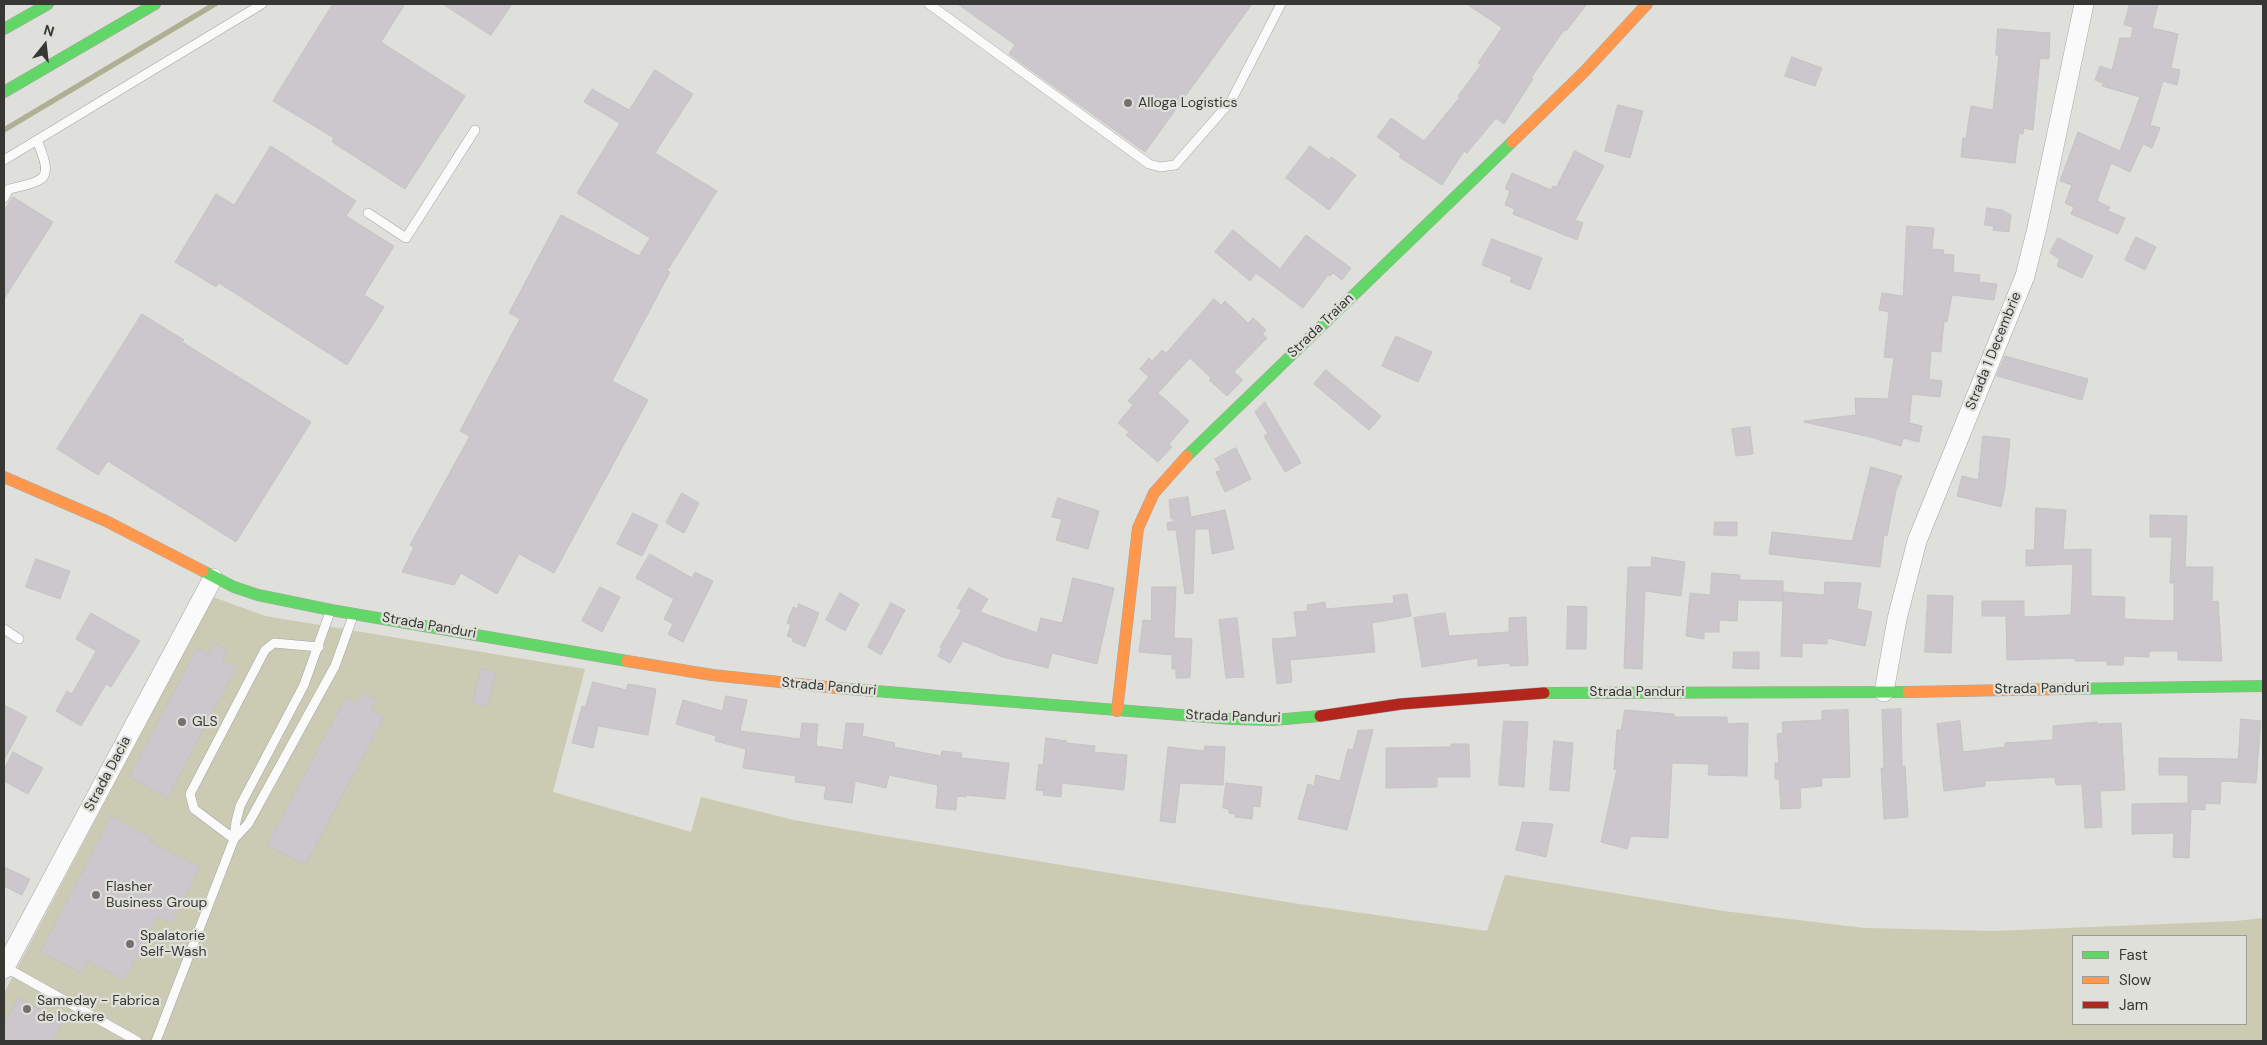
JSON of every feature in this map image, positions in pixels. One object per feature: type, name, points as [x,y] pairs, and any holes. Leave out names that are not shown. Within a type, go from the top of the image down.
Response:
[{"type":"street","points":[[4,29],[48,4]]},
{"type":"street","points":[[4,92],[155,4]]},
{"type":"street","name":"Strada Traian","points":[[1117,711],[1138,528],[1146,504],[1155,489],[1584,72],[1647,4]]},
{"type":"street","name":"Strada 1 Decembrie","points":[[1884,692],[1897,618],[1917,541],[2025,276],[2037,228],[2084,4]]},
{"type":"street","name":"Strada Panduri","points":[[5,481],[106,521],[157,546],[213,578],[258,595],[331,610],[712,674],[791,684],[1117,711],[1273,720],[1479,696],[1556,692],[1884,692],[2263,686]]},
{"type":"street","name":"Strada Dacia","points":[[4,968],[213,578]]},
{"type":"lane","points":[[4,160],[262,4]]},
{"type":"lane","points":[[929,4],[1149,164],[1160,167],[1175,165],[1231,101],[1281,4]]},
{"type":"lane","points":[[368,213],[406,238],[475,130]]},
{"type":"lane","points":[[4,198],[9,189],[38,182],[45,175],[47,168],[37,140]]},
{"type":"lane","points":[[156,1041],[234,840],[240,806],[304,685],[331,610]]},
{"type":"lane","points":[[234,840],[248,824],[335,666],[354,613]]},
{"type":"lane","points":[[4,628],[19,638]]},
{"type":"lane","points":[[234,840],[194,809],[190,794],[265,650],[274,643],[319,647]]},
{"type":"lane","points":[[4,968],[137,1041]]},
{"type":"green space","points":[[213,597],[265,616],[585,669],[553,792],[691,832],[701,797],[794,820],[872,834],[1299,904],[1487,931],[1505,875],[1723,911],[1864,928],[1994,931],[2236,921],[2263,918],[2263,1041],[4,1041],[4,993]]},
{"type":"building","points":[[333,4],[405,4],[381,42],[465,96],[405,189],[332,142],[334,138],[273,101]]},
{"type":"building","points":[[443,4],[512,4],[491,35]]},
{"type":"building","name":"Alloga Logistics","points":[[958,4],[1252,4],[1145,152],[1009,54],[1015,45]]},
{"type":"building","points":[[1467,4],[1587,4],[1566,31],[1564,30],[1531,78],[1533,79],[1504,124],[1496,118],[1467,153],[1464,151],[1442,185],[1399,157],[1401,154],[1377,137],[1391,118],[1424,141],[1460,97],[1458,96],[1481,65],[1478,63],[1502,28]]},
{"type":"building","points":[[2130,4],[2158,4],[2152,28],[2178,34],[2171,68],[2180,70],[2177,85],[2163,81],[2150,125],[2160,128],[2152,148],[2143,144],[2130,172],[2111,163],[2097,201],[2110,207],[2108,211],[2125,218],[2118,234],[2071,214],[2074,207],[2065,203],[2072,185],[2060,181],[2078,132],[2120,151],[2140,97],[2102,86],[2103,83],[2095,80],[2100,66],[2112,70],[2120,38],[2131,38],[2133,27],[2124,25]]},
{"type":"building","points":[[1998,29],[2050,33],[2049,59],[2040,58],[2033,130],[2024,128],[2023,134],[2019,133],[2015,163],[1961,157],[1963,138],[1966,139],[1971,106],[1993,110],[1999,55],[1996,55]]},
{"type":"building","points":[[1792,57],[1822,68],[1815,86],[1785,76]]},
{"type":"building","points":[[655,70],[693,94],[655,153],[717,191],[667,271],[670,272],[612,381],[648,400],[554,573],[519,554],[497,594],[461,573],[454,585],[402,572],[414,547],[410,545],[470,436],[460,431],[520,319],[509,313],[561,215],[639,256],[650,238],[577,193],[620,123],[584,102],[592,89],[629,110]]},
{"type":"building","points":[[1618,105],[1643,111],[1630,158],[1605,151]]},
{"type":"building","points":[[271,146],[356,201],[346,216],[394,246],[364,295],[384,307],[347,365],[219,283],[216,287],[175,262],[216,194],[234,205]]},
{"type":"building","points":[[1310,146],[1329,160],[1331,157],[1356,175],[1329,210],[1286,178]]},
{"type":"building","points":[[1575,151],[1604,166],[1575,220],[1583,223],[1577,240],[1513,214],[1515,209],[1505,205],[1510,191],[1505,189],[1512,173],[1551,190],[1553,186],[1556,187]]},
{"type":"building","points":[[13,197],[53,222],[4,299],[4,211]]},
{"type":"building","points":[[1987,208],[2002,210],[2011,215],[2009,232],[1993,230],[1994,226],[1985,225]]},
{"type":"building","points":[[1907,226],[1934,228],[1932,249],[1944,250],[1943,254],[1954,255],[1953,272],[1980,275],[1979,282],[1997,284],[1994,300],[1952,295],[1947,322],[1944,321],[1941,352],[1931,351],[1929,379],[1942,381],[1940,397],[1912,394],[1909,423],[1922,426],[1919,442],[1903,438],[1901,446],[1879,439],[1804,422],[1856,415],[1855,398],[1888,399],[1894,358],[1884,357],[1889,312],[1879,310],[1882,293],[1903,296]]},
{"type":"building","points":[[1233,230],[1280,269],[1306,235],[1351,268],[1342,280],[1333,273],[1330,276],[1328,275],[1303,308],[1256,273],[1250,281],[1215,252]]},
{"type":"building","points":[[2136,237],[2156,247],[2145,270],[2125,260]]},
{"type":"building","points":[[2058,238],[2093,256],[2082,278],[2057,266],[2060,259],[2050,253]]},
{"type":"building","points":[[1492,239],[1542,258],[1530,290],[1510,282],[1512,277],[1482,265]]},
{"type":"building","points":[[1214,299],[1221,305],[1225,301],[1248,323],[1253,318],[1266,330],[1262,334],[1267,338],[1234,372],[1243,380],[1227,396],[1209,380],[1211,378],[1190,358],[1158,393],[1189,421],[1169,444],[1172,447],[1158,462],[1126,435],[1129,432],[1118,423],[1133,405],[1128,401],[1149,377],[1140,369],[1149,358],[1152,361],[1162,350],[1166,353]]},
{"type":"building","points":[[142,314],[184,340],[182,342],[311,422],[236,542],[108,461],[98,475],[57,449]]},
{"type":"building","points":[[1396,336],[1432,352],[1418,382],[1382,366]]},
{"type":"building","points":[[2005,356],[2088,379],[2082,400],[1997,376]]},
{"type":"building","points":[[1326,370],[1381,416],[1369,430],[1314,384]]},
{"type":"building","points":[[1265,402],[1301,463],[1285,472],[1264,436],[1268,434],[1255,412]]},
{"type":"building","points":[[1750,427],[1753,454],[1736,456],[1732,429]]},
{"type":"building","points":[[1983,436],[2010,439],[2001,507],[1957,496],[1962,476],[1978,480]]},
{"type":"building","points":[[1236,448],[1251,479],[1225,492],[1216,472],[1221,470],[1215,459]]},
{"type":"building","points":[[1871,467],[1902,476],[1896,490],[1887,536],[1884,535],[1880,567],[1769,554],[1772,532],[1852,541]]},
{"type":"building","points":[[682,493],[699,503],[684,533],[666,523]]},
{"type":"building","points":[[1188,497],[1191,517],[1225,510],[1234,549],[1212,554],[1209,529],[1195,529],[1193,593],[1185,594],[1176,530],[1168,530],[1167,523],[1175,521],[1175,519],[1171,519],[1169,500]]},
{"type":"building","points":[[1058,498],[1099,511],[1088,549],[1056,540],[1062,519],[1052,517]]},
{"type":"building","points":[[2036,508],[2066,510],[2063,550],[2091,549],[2091,596],[2125,597],[2124,619],[2174,621],[2174,583],[2170,583],[2172,537],[2150,537],[2150,515],[2187,516],[2185,567],[2213,567],[2212,602],[2218,601],[2222,661],[2178,660],[2178,651],[2149,651],[2149,657],[2124,656],[2123,665],[2107,665],[2107,661],[2075,661],[2075,658],[2007,660],[2006,616],[1982,616],[1982,601],[2024,601],[2024,617],[2071,615],[2073,564],[2026,566],[2026,550],[2034,550]]},
{"type":"building","points":[[633,513],[658,525],[642,556],[617,544]]},
{"type":"building","points":[[1715,522],[1737,522],[1737,536],[1714,535]]},
{"type":"building","points":[[650,554],[692,578],[695,572],[713,581],[683,642],[668,634],[673,624],[664,619],[674,599],[636,578]]},
{"type":"building","points":[[1652,557],[1685,562],[1681,596],[1645,591],[1642,669],[1624,668],[1628,567],[1651,567]]},
{"type":"building","points":[[36,559],[70,571],[60,599],[26,587]]},
{"type":"building","points":[[1712,573],[1740,575],[1740,580],[1783,581],[1783,592],[1824,595],[1825,582],[1861,583],[1857,609],[1872,612],[1865,646],[1827,638],[1827,644],[1802,643],[1802,657],[1781,656],[1783,601],[1738,600],[1737,621],[1719,620],[1719,632],[1704,632],[1704,639],[1686,636],[1690,593],[1710,595]]},
{"type":"building","points":[[1073,578],[1114,588],[1097,664],[1052,653],[1048,668],[1003,657],[963,641],[950,663],[938,656],[942,648],[940,647],[962,610],[957,608],[969,588],[988,599],[980,612],[1037,633],[1041,618],[1062,623]]},
{"type":"building","points":[[600,587],[620,597],[602,632],[582,621]]},
{"type":"building","points":[[1152,587],[1176,587],[1174,638],[1192,639],[1190,678],[1176,678],[1176,669],[1172,669],[1172,655],[1139,652],[1143,620],[1151,621]]},
{"type":"building","points":[[840,593],[859,604],[845,631],[826,620]]},
{"type":"building","points":[[1407,594],[1411,616],[1372,623],[1375,652],[1290,660],[1292,682],[1277,684],[1272,639],[1297,637],[1294,612],[1308,611],[1307,605],[1325,602],[1326,609],[1394,603],[1393,596]]},
{"type":"building","points":[[1928,595],[1953,596],[1951,653],[1925,652]]},
{"type":"building","points":[[891,603],[905,610],[881,655],[868,647]]},
{"type":"building","points":[[799,604],[819,613],[805,647],[792,641],[793,638],[787,636],[791,625],[787,623],[793,607],[797,609]]},
{"type":"building","points":[[1568,606],[1587,607],[1586,649],[1567,649]]},
{"type":"building","points":[[91,613],[140,641],[111,687],[106,684],[81,726],[56,711],[67,691],[72,694],[96,651],[76,639]]},
{"type":"building","points":[[1445,613],[1449,636],[1509,632],[1509,618],[1526,617],[1528,665],[1510,666],[1510,663],[1478,666],[1478,658],[1422,667],[1414,618]]},
{"type":"building","points":[[1237,618],[1244,677],[1226,678],[1219,620]]},
{"type":"building","name":"GLS","points":[[214,643],[228,650],[222,660],[236,667],[168,797],[129,777],[197,648],[208,654]]},
{"type":"building","points":[[1734,652],[1759,652],[1759,669],[1733,668]]},
{"type":"building","points":[[481,669],[496,673],[487,707],[473,703]]},
{"type":"building","points":[[593,682],[626,690],[628,684],[656,689],[648,735],[598,726],[593,748],[572,743],[582,706],[585,707]]},
{"type":"building","points":[[363,692],[377,700],[371,710],[384,717],[305,865],[267,845],[346,697],[357,703]]},
{"type":"building","points":[[726,696],[747,700],[740,731],[800,739],[802,723],[818,724],[816,746],[843,750],[846,723],[864,724],[862,736],[895,743],[894,747],[941,756],[942,751],[962,753],[961,758],[1009,763],[1005,799],[966,795],[966,797],[957,796],[956,810],[936,808],[938,785],[889,775],[886,788],[855,781],[852,803],[824,799],[826,786],[795,782],[796,776],[743,768],[746,749],[715,741],[716,736],[676,724],[683,700],[722,711]]},
{"type":"building","points":[[4,705],[27,717],[4,760]]},
{"type":"building","points":[[1901,709],[1902,767],[1905,766],[1908,817],[1884,819],[1881,768],[1884,768],[1882,710]]},
{"type":"building","points":[[1625,710],[1674,714],[1674,717],[1727,717],[1727,724],[1748,723],[1747,776],[1708,775],[1709,764],[1672,763],[1668,838],[1631,836],[1627,849],[1601,842],[1617,769],[1614,769],[1617,730],[1621,730]]},
{"type":"building","points":[[1848,710],[1850,777],[1821,778],[1822,786],[1800,788],[1801,808],[1781,809],[1779,779],[1775,779],[1775,763],[1779,763],[1777,734],[1783,733],[1782,722],[1822,720],[1822,711]]},
{"type":"building","points":[[2241,719],[2261,721],[2256,783],[2221,781],[2220,804],[2205,803],[2205,810],[2191,809],[2189,858],[2173,857],[2174,833],[2132,834],[2132,804],[2188,803],[2188,775],[2159,775],[2159,758],[2238,759]]},
{"type":"building","points":[[1504,721],[1528,722],[1524,787],[1499,785]]},
{"type":"building","points":[[1960,721],[1963,752],[2005,747],[2005,743],[2053,740],[2053,726],[2097,722],[2097,724],[2121,723],[2125,790],[2100,791],[2102,827],[2085,828],[2082,784],[2056,785],[2055,777],[1985,781],[1985,786],[1944,791],[1937,724]]},
{"type":"building","points":[[1373,730],[1347,830],[1298,819],[1308,784],[1314,786],[1316,775],[1340,781],[1348,749],[1353,750],[1358,731]]},
{"type":"building","points":[[1046,738],[1067,741],[1066,743],[1095,746],[1094,752],[1127,755],[1124,790],[1062,783],[1061,797],[1043,795],[1044,791],[1036,790],[1039,764],[1043,765]]},
{"type":"building","points":[[1554,741],[1573,743],[1569,791],[1550,790]]},
{"type":"building","points":[[1451,744],[1469,744],[1470,777],[1437,777],[1437,787],[1386,788],[1386,748],[1451,747]]},
{"type":"building","points":[[1205,746],[1225,747],[1223,785],[1180,783],[1175,823],[1160,821],[1168,747],[1204,751]]},
{"type":"building","points":[[13,752],[43,768],[28,794],[4,781],[4,770]]},
{"type":"building","points":[[1226,783],[1262,787],[1260,807],[1253,806],[1252,819],[1235,817],[1235,814],[1229,813],[1229,809],[1223,808]]},
{"type":"building","points":[[111,817],[152,838],[150,842],[200,867],[172,923],[158,916],[124,980],[88,961],[81,973],[41,952]]},
{"type":"building","points":[[1523,822],[1553,824],[1546,857],[1516,850]]},
{"type":"building","points":[[4,867],[30,879],[22,895],[4,886]]},
{"type":"building","name":"Sameday - Fabrica de lockere","points":[[18,998],[63,1021],[53,1041],[4,1041],[4,1026]]},
{"type":"waterway","points":[[4,130],[215,4]]},
{"type":"traffic: fast","points":[[4,29],[48,4]]},
{"type":"traffic: fast","points":[[4,92],[155,4]]},
{"type":"traffic: fast","points":[[1187,456],[1512,142]]},
{"type":"traffic: fast","points":[[203,571],[234,587],[258,595],[331,610],[627,661]]},
{"type":"traffic: fast","points":[[2062,689],[2263,686]]},
{"type":"traffic: fast","points":[[837,688],[1232,719],[1273,720],[1320,716]]},
{"type":"traffic: fast","points":[[1544,693],[1908,692]]},
{"type":"traffic: slow","points":[[1512,142],[1584,72],[1647,4]]},
{"type":"traffic: slow","points":[[1117,711],[1138,528],[1154,493],[1187,456]]},
{"type":"traffic: slow","points":[[4,477],[106,521],[203,571]]},
{"type":"traffic: slow","points":[[627,661],[712,675],[837,688]]},
{"type":"traffic: slow","points":[[1908,692],[2062,689]]},
{"type":"traffic: jam","points":[[1320,716],[1401,704],[1544,693]]},
{"type":"place","name":"Alloga Logistics","points":[[1128,103]]},
{"type":"place","name":"GLS","points":[[182,722]]},
{"type":"place","name":"Flasher Business Group","points":[[96,895]]},
{"type":"place","name":"Spalatorie Self-Wash","points":[[130,944]]},
{"type":"place","name":"Sameday - Fabrica de lockere","points":[[27,1009]]}]
